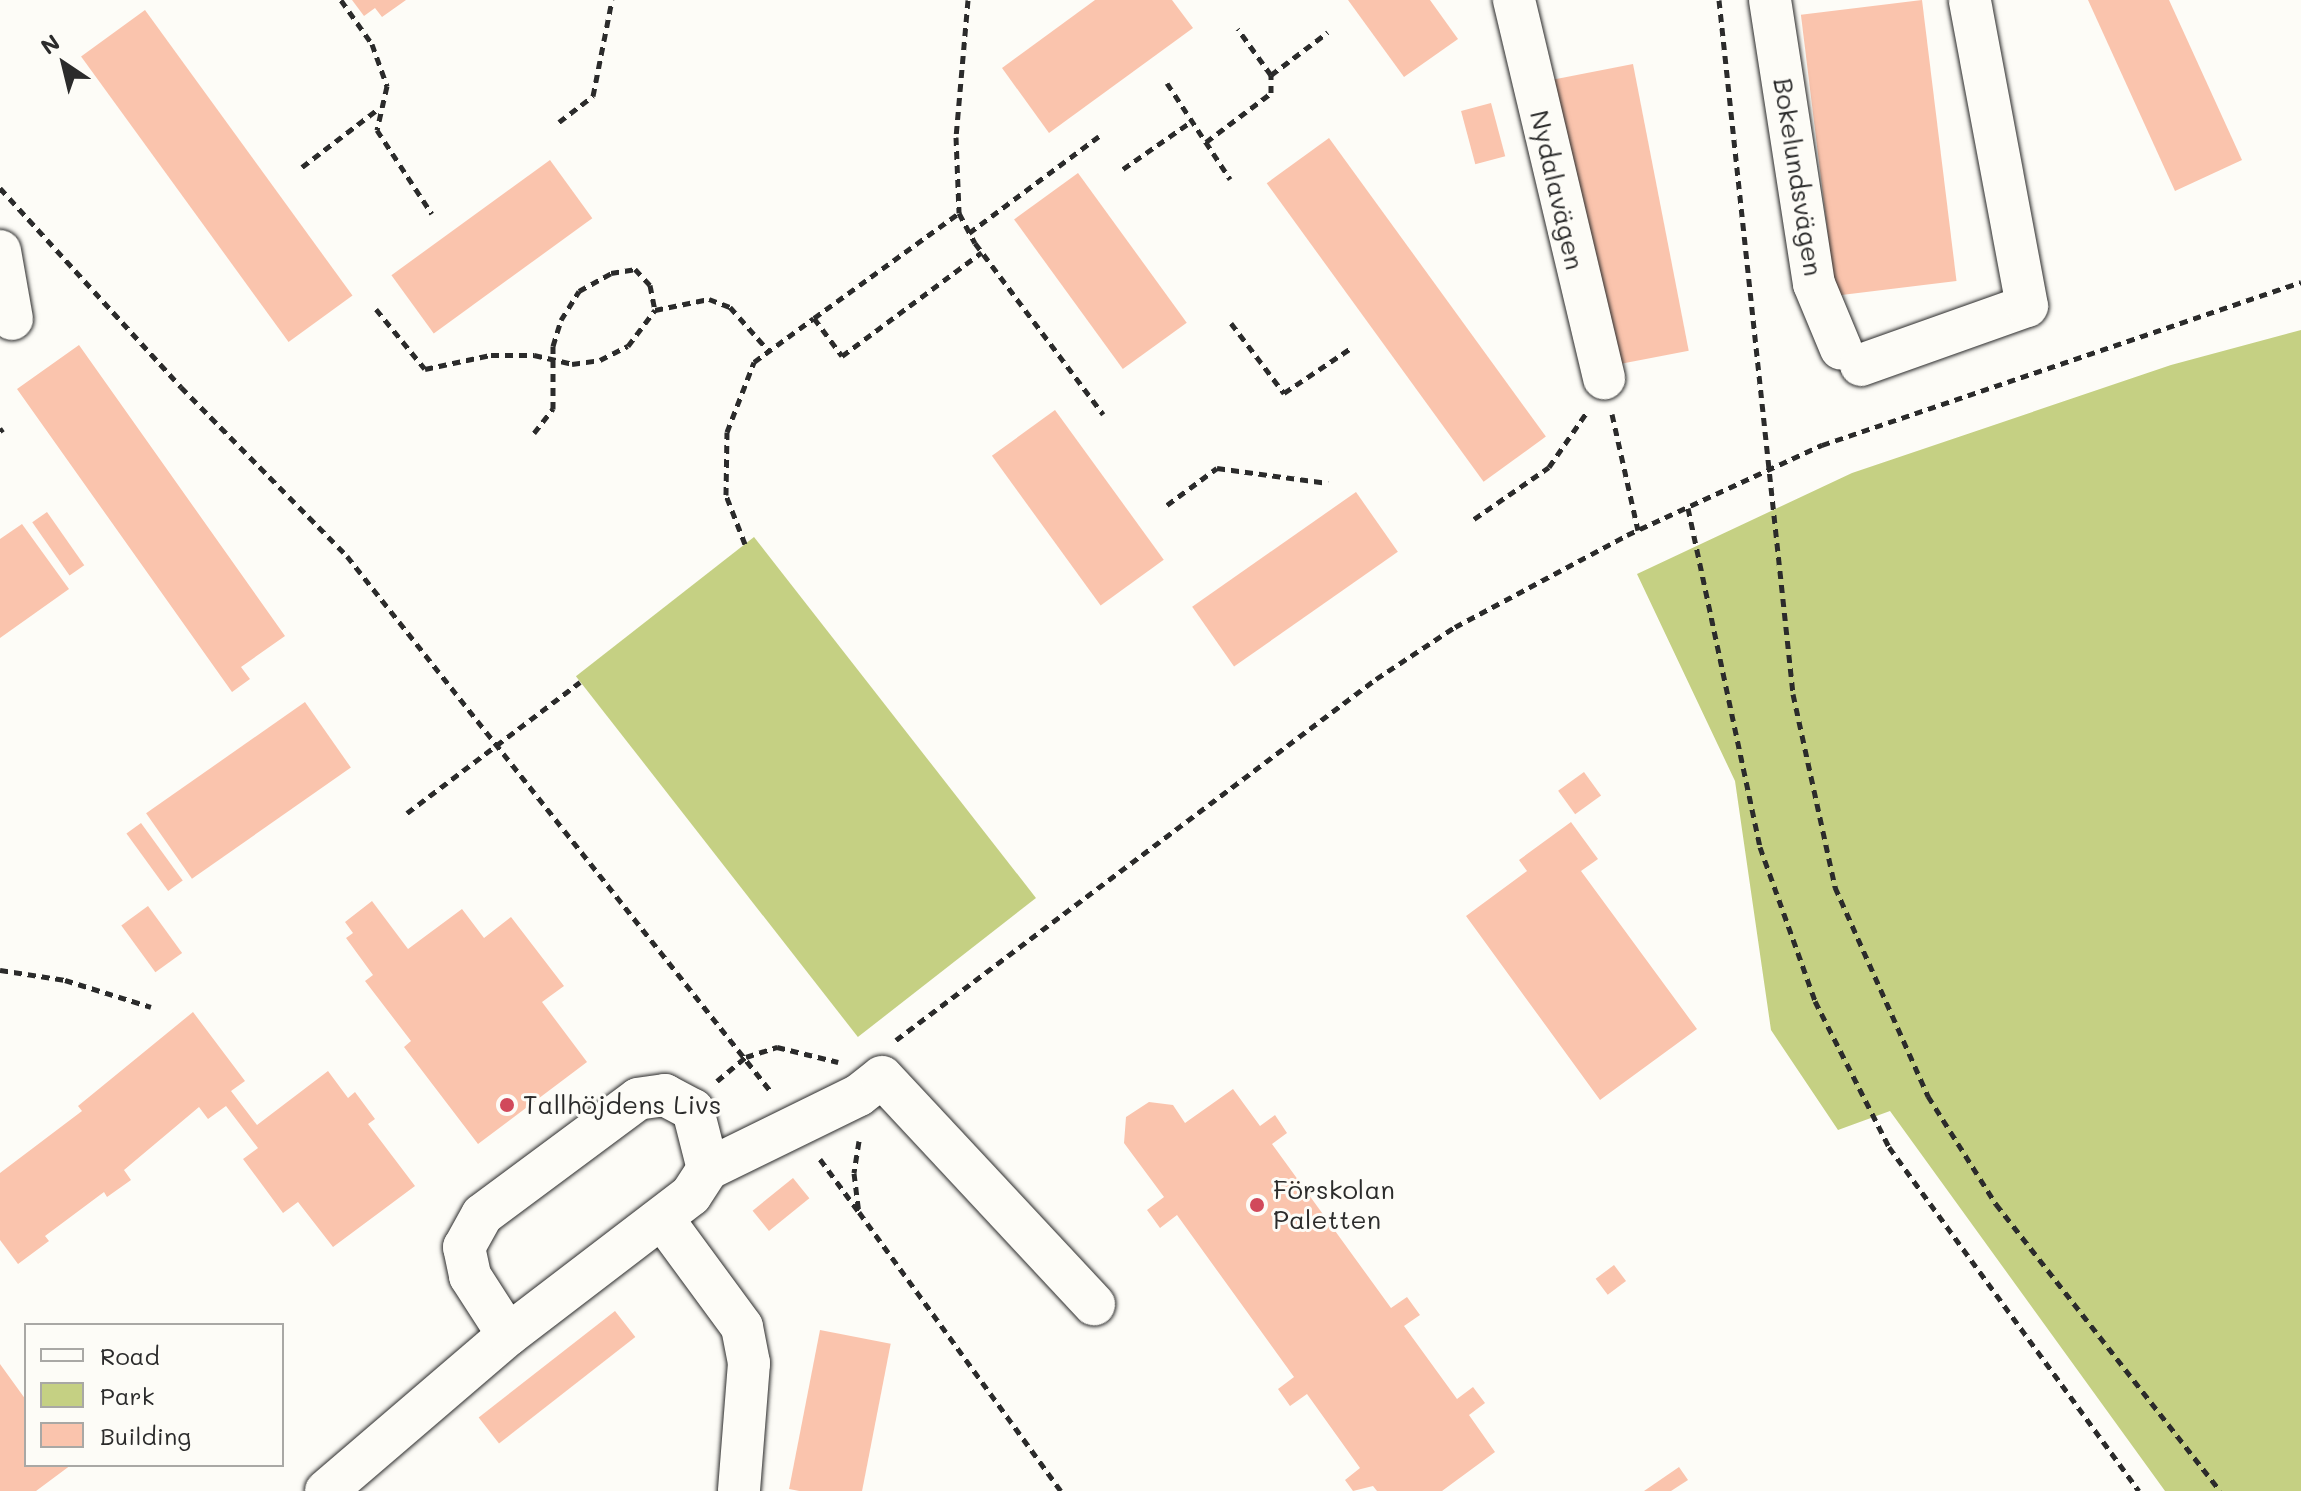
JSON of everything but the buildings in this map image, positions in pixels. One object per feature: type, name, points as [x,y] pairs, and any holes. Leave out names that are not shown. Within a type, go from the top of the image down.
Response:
[{"type":"street","name":"Nydalavägen","points":[[1514,0],[1604,378]]},
{"type":"street","name":"Bokelundsvägen","points":[[1770,0],[1814,284],[1851,357],[2027,306],[1970,0]]},
{"type":"street","points":[[0,251],[12,319]]},
{"type":"street","points":[[326,1491],[508,1335],[691,1195],[708,1169],[794,1123],[855,1081],[882,1077],[1094,1304]]},
{"type":"street","points":[[508,1335],[470,1276],[464,1247],[482,1215],[638,1099],[665,1095],[693,1110],[704,1136],[708,1169]]},
{"type":"street","points":[[662,1218],[742,1327],[749,1363],[739,1491]]},
{"type":"path","points":[[341,0],[372,44],[387,86],[378,109],[377,130],[432,214]]},
{"type":"path","points":[[559,122],[593,96],[612,0]]},
{"type":"path","points":[[968,0],[956,137],[959,213],[982,252],[1103,414]]},
{"type":"path","points":[[1719,0],[1772,470],[1793,694],[1835,887],[1893,1027],[1928,1096],[1996,1204],[2220,1491]]},
{"type":"path","points":[[1206,142],[1271,93],[1271,75],[1238,29]]},
{"type":"path","points":[[1271,75],[1328,32]]},
{"type":"path","points":[[1167,83],[1230,179]]},
{"type":"path","points":[[302,167],[378,109]]},
{"type":"path","points":[[1123,169],[1192,121]]},
{"type":"path","points":[[969,233],[1099,136]]},
{"type":"path","points":[[0,188],[181,387],[347,556],[494,745],[746,1057],[1061,1491]]},
{"type":"path","points":[[745,544],[726,495],[727,432],[754,362],[959,213]]},
{"type":"path","points":[[814,318],[842,356],[982,252]]},
{"type":"path","points":[[534,433],[553,409],[554,363],[561,320],[579,291],[611,273],[635,269],[650,285],[655,310]]},
{"type":"path","points":[[890,1043],[1376,679],[1455,627],[1638,530],[1822,445],[2301,282]]},
{"type":"path","points":[[376,309],[425,369],[491,355],[534,355],[554,363],[600,360],[628,346],[655,310],[709,299],[730,307],[768,350]]},
{"type":"path","points":[[1231,323],[1284,393],[1351,348]]},
{"type":"path","points":[[1474,519],[1549,467],[1581,425],[1604,378]]},
{"type":"path","points":[[1604,378],[1638,530]]},
{"type":"path","points":[[1167,505],[1217,468],[1328,483]]},
{"type":"path","points":[[1688,508],[1760,847],[1815,1001],[1889,1147],[2139,1491]]},
{"type":"path","points":[[407,813],[580,682]]},
{"type":"path","points":[[0,970],[65,980],[151,1007]]},
{"type":"path","points":[[693,1110],[746,1057],[777,1047],[819,1053],[855,1081],[865,1110],[854,1173],[859,1212]]},
{"type":"green space","points":[[2301,330],[2301,1491],[2165,1491],[1890,1111],[1838,1130],[1771,1030],[1735,781],[1637,574],[1852,473],[2171,365]]},
{"type":"green space","points":[[754,537],[1036,898],[858,1037],[576,676]]},
{"type":"place","name":"Tallhöjdens Livs","points":[[507,1105]]},
{"type":"place","name":"Förskolan Paletten","points":[[1257,1205]]}]
